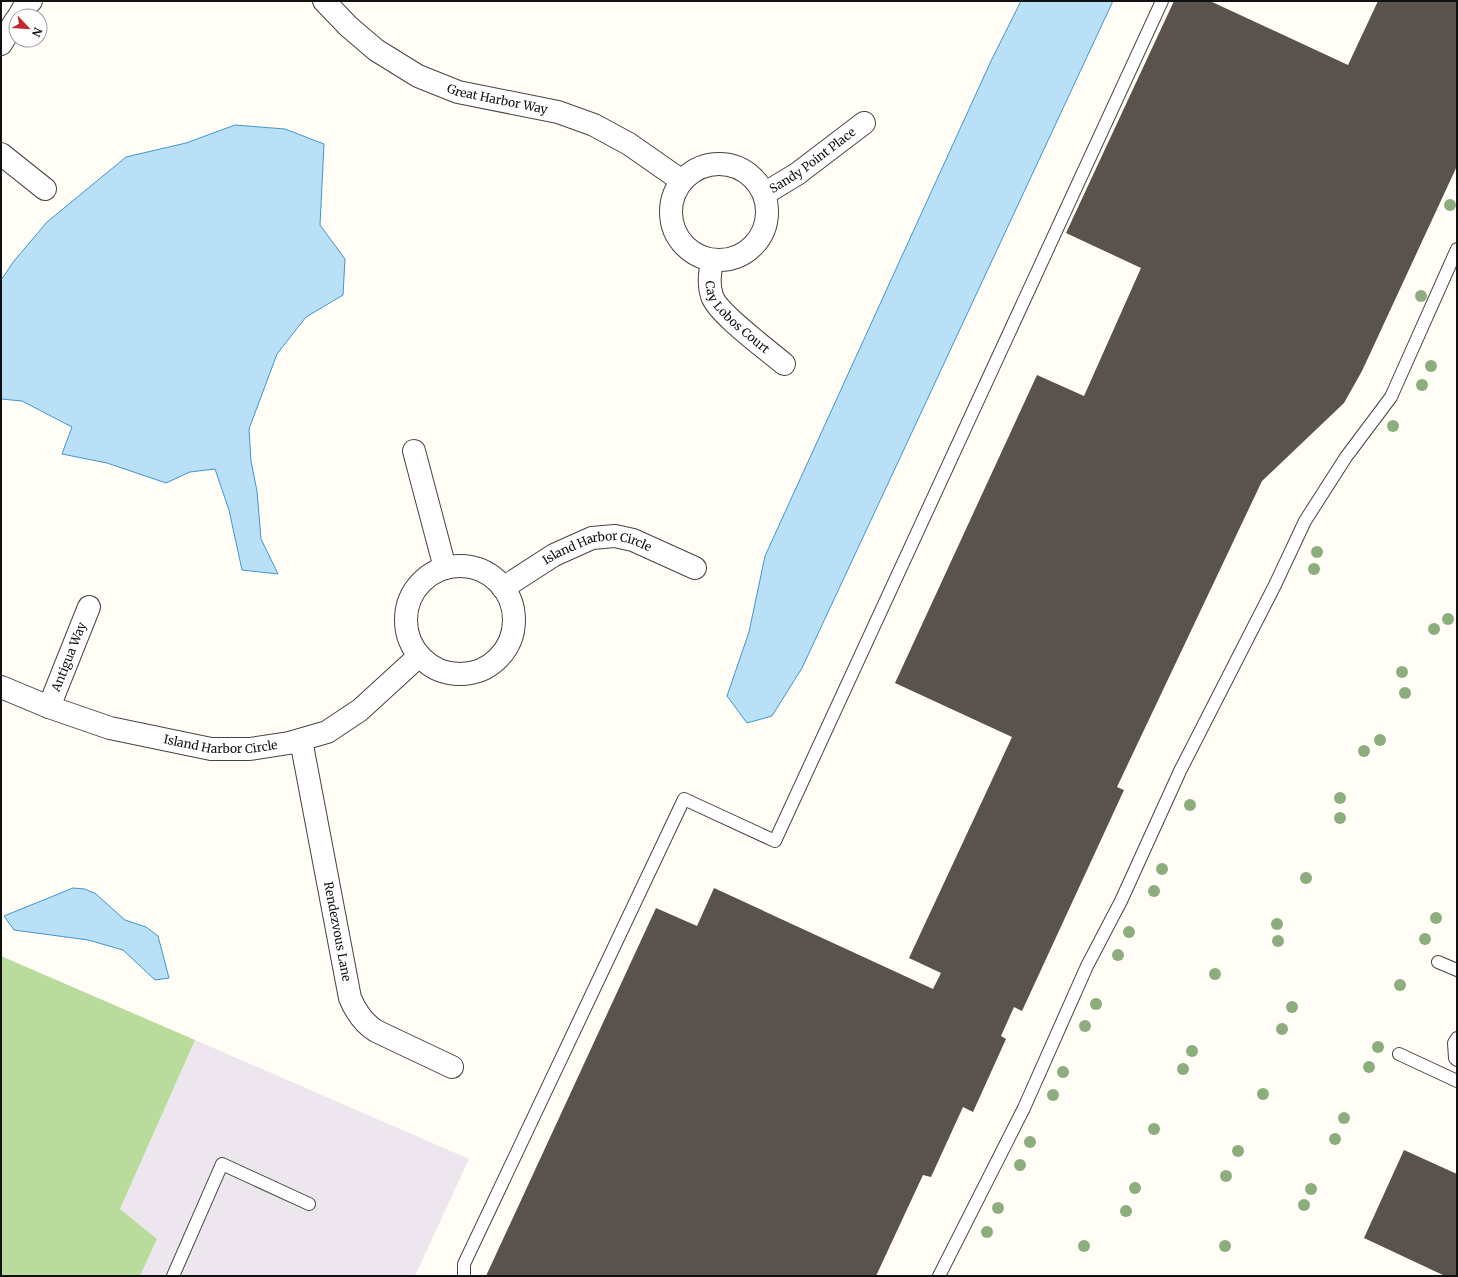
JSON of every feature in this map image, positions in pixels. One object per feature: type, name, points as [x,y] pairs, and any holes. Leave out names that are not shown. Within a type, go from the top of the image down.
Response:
[{"type":"street","name":"Great Harbor Way","points":[[324,1],[348,26],[376,50],[418,76],[458,92],[558,112],[594,125],[629,144],[682,181]]},
{"type":"street","points":[[1,44],[8,33]]},
{"type":"street","name":"Sandy Point Place","points":[[712,260],[729,259],[746,252],[759,239],[766,222],[767,205],[764,194],[797,174],[864,123]]},
{"type":"street","points":[[1,154],[45,189]]},
{"type":"street","points":[[712,260],[696,254],[683,244],[674,229],[671,213],[673,196],[682,181],[693,171],[707,165],[724,164],[746,172],[756,180],[764,194]]},
{"type":"street","name":"Cay Lobos Court","points":[[712,260],[709,282],[713,298],[722,312],[784,364]]},
{"type":"street","points":[[414,451],[445,568]]},
{"type":"street","name":"Island Harbor Circle","points":[[503,588],[554,555],[592,538],[615,536],[633,540],[695,568]]},
{"type":"street","points":[[463,566],[480,570],[496,580],[503,588],[509,597],[514,614],[512,633],[505,651],[490,665],[472,673],[452,674],[434,668],[419,656],[408,638],[406,619],[408,602],[419,584],[433,573],[445,568],[463,566]]},
{"type":"street","name":"Antigua Way","points":[[49,707],[90,607]]},
{"type":"street","name":"Island Harbor Circle","points":[[1,686],[49,707],[110,728],[211,749],[250,749],[302,740],[327,732],[360,710],[419,656]]},
{"type":"street","name":"Rendezvous Lane","points":[[302,740],[350,998],[357,1014],[370,1027],[452,1067]]},
{"type":"lane","points":[[464,1276],[464,1264],[684,799],[775,841],[1162,1]]},
{"type":"lane","points":[[939,1276],[1024,1108],[1087,966],[1121,901],[1180,771],[1275,585],[1305,521],[1346,457],[1391,398],[1457,249]]},
{"type":"lane","points":[[1438,962],[1457,970]]},
{"type":"lane","points":[[1457,1038],[1454,1043],[1455,1058],[1457,1060]]},
{"type":"lane","points":[[1399,1054],[1457,1081]]},
{"type":"lane","points":[[173,1276],[222,1164],[309,1204]]},
{"type":"shaded area","points":[[195,1040],[469,1159],[415,1276],[140,1276],[157,1239],[120,1209]]},
{"type":"green space","points":[[1,956],[195,1040],[120,1209],[157,1239],[140,1276],[1,1276]]},
{"type":"water","points":[[1021,1],[1113,1],[802,668],[772,716],[747,723],[727,696],[749,632],[765,556],[991,61]]},
{"type":"water","points":[[235,125],[285,129],[324,144],[320,225],[345,259],[343,295],[306,317],[277,354],[249,429],[251,461],[257,491],[261,539],[278,574],[242,570],[229,510],[215,469],[190,472],[166,483],[107,463],[62,454],[72,427],[22,401],[1,399],[1,280],[14,261],[47,222],[126,157],[186,143]]},
{"type":"water","points":[[73,888],[85,889],[96,894],[125,920],[146,927],[158,936],[169,978],[155,980],[123,950],[88,940],[14,930],[4,916]]},
{"type":"building","points":[[1174,1],[1210,1],[1348,65],[1378,1],[1457,1],[1457,166],[1362,371],[1344,403],[1262,481],[1117,787],[1124,790],[1022,1011],[1014,1007],[1001,1036],[1006,1039],[973,1112],[963,1107],[931,1177],[923,1175],[876,1276],[486,1276],[656,908],[697,926],[714,888],[933,989],[941,973],[909,958],[1012,737],[895,683],[1037,375],[1084,396],[1141,268],[1066,233]]},
{"type":"building","points":[[1404,1150],[1457,1174],[1457,1276],[1445,1276],[1364,1238]]}]
